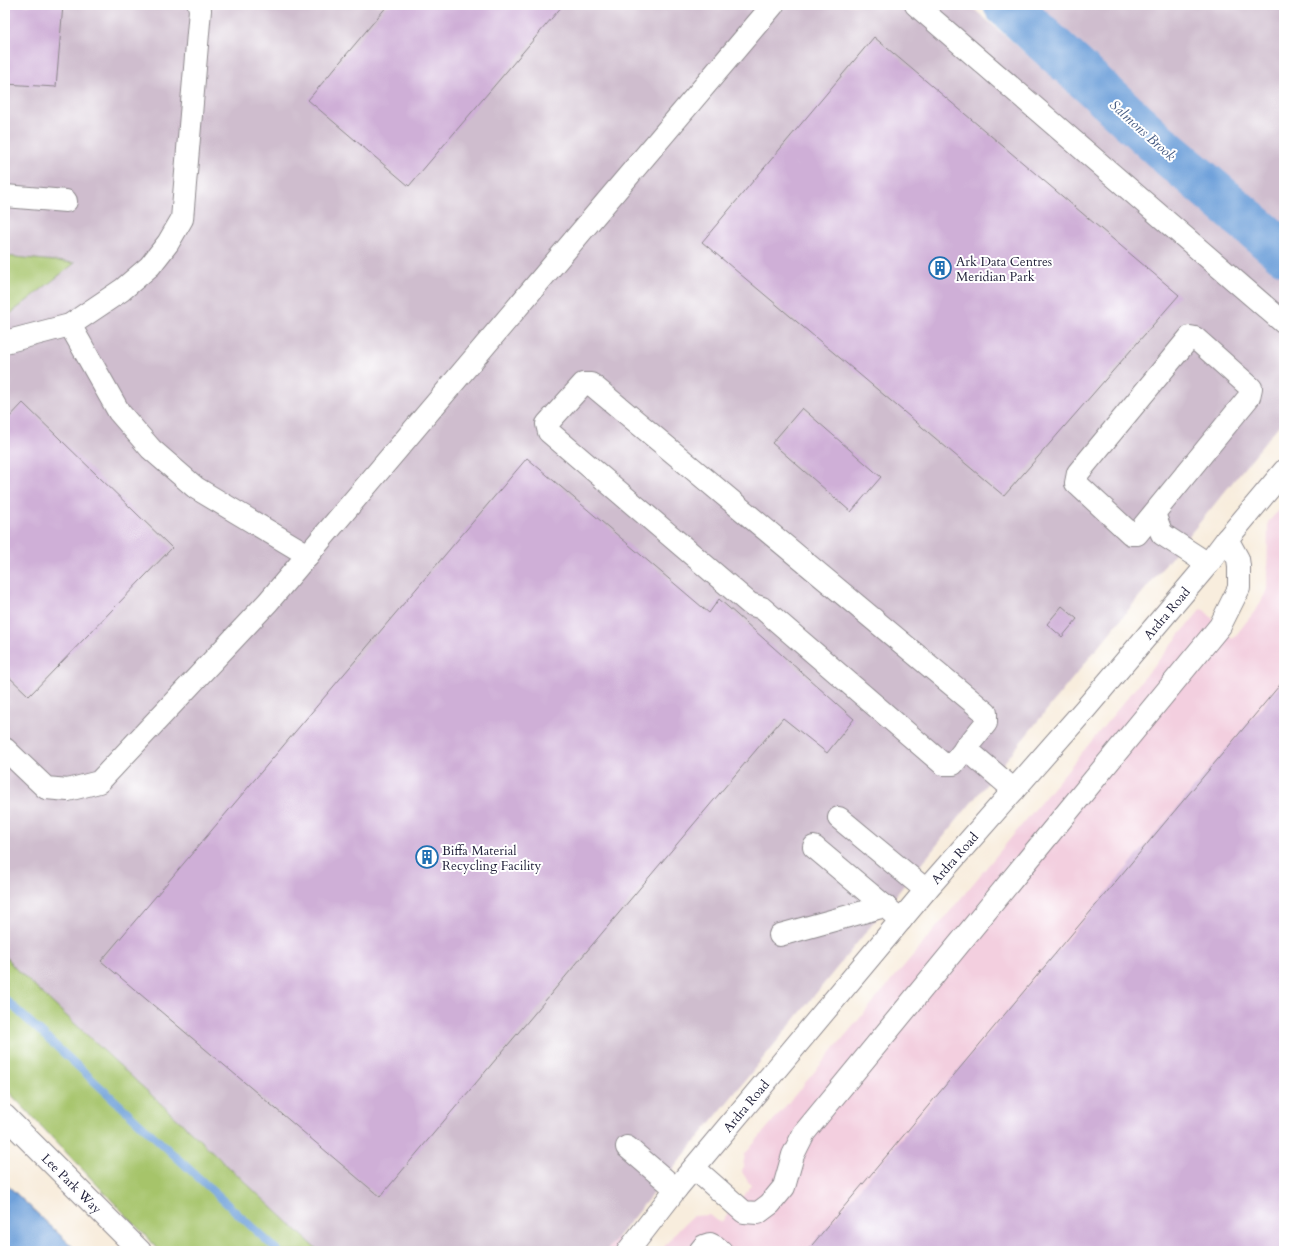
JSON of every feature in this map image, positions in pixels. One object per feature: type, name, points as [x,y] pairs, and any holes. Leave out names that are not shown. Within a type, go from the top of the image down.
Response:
[{"type":"street","points":[[5,342],[70,325],[122,290],[150,266],[168,243],[182,219],[200,10],[199,5]]},
{"type":"street","points":[[5,749],[46,788],[68,790],[99,782],[268,602],[773,5]]},
{"type":"street","points":[[916,5],[1284,323]]},
{"type":"street","points":[[5,196],[66,201]]},
{"type":"street","points":[[70,325],[119,412],[151,449],[196,488],[308,555]]},
{"type":"street","points":[[1190,337],[1195,338],[1252,388],[1250,397],[1154,514],[1137,534],[1131,534],[1076,483],[1078,473],[1190,337]]},
{"type":"street","points":[[583,384],[591,384],[986,713],[986,723],[965,748],[953,764],[943,764],[762,608],[750,604],[548,432],[546,424],[583,384]]},
{"type":"street","name":"Ardra Road","points":[[629,1249],[893,913],[926,890],[1086,708],[1208,564],[1284,471]]},
{"type":"street","points":[[1154,514],[1162,534],[1208,564]]},
{"type":"street","points":[[694,1168],[744,1212],[758,1213],[770,1204],[784,1187],[793,1155],[804,1133],[1220,626],[1239,588],[1238,559],[1227,539]]},
{"type":"street","points":[[965,748],[1014,790]]},
{"type":"street","points":[[839,818],[926,890]]},
{"type":"street","points":[[814,847],[893,913]]},
{"type":"street","points":[[780,935],[893,913]]},
{"type":"street","name":"Lee Park Way","points":[[5,1116],[140,1251]]},
{"type":"street","points":[[627,1147],[676,1189]]},
{"type":"street","points":[[700,1251],[704,1246],[710,1244],[721,1251]]},
{"type":"shaded area","points":[[5,5],[969,5],[1284,273],[1284,346],[1279,351],[1284,355],[1284,419],[606,1251],[319,1251],[15,968],[5,956],[5,318],[75,263],[5,256]]},
{"type":"shaded area","points":[[1013,5],[1284,5],[1284,232]]},
{"type":"shaded area","points":[[1284,505],[1284,1251],[661,1251],[675,1233],[693,1216],[709,1215],[721,1223],[751,1186],[742,1172],[745,1154],[947,915],[1202,608],[1233,639],[1258,607],[1267,590],[1268,522]]},
{"type":"shaded area","points":[[617,1237],[634,1251],[606,1251]]},
{"type":"green space","points":[[5,256],[75,263],[5,318]]},
{"type":"green space","points":[[5,956],[15,968],[319,1251],[160,1251],[5,1088]]},
{"type":"water","points":[[5,1183],[77,1251],[5,1251]]},
{"type":"building","points":[[5,5],[63,5],[56,87],[5,84]]},
{"type":"building","points":[[388,5],[563,5],[409,186],[308,100]]},
{"type":"building","name":"Ark Data Centres Meridian Park","points":[[874,37],[1179,295],[1004,496],[702,242]]},
{"type":"building","points":[[23,403],[172,548],[29,696],[5,673],[5,422]]},
{"type":"building","points":[[802,408],[881,477],[851,512],[772,443]]},
{"type":"building","name":"Biffa Material Recycling Facility","points":[[527,458],[709,613],[719,599],[854,719],[827,753],[783,718],[380,1197],[101,961]]},
{"type":"building","points":[[1062,606],[1077,619],[1062,637],[1047,624]]},
{"type":"building","points":[[1284,680],[1284,1251],[807,1251]]},
{"type":"waterway","name":"Salmons Brook","points":[[1006,5],[1170,155],[1284,252]]},
{"type":"waterway","points":[[5,999],[278,1251]]},
{"type":"place","name":"Ark Data Centres Meridian Park","points":[[940,268]]},
{"type":"place","name":"Biffa Material Recycling Facility","points":[[427,857]]}]
